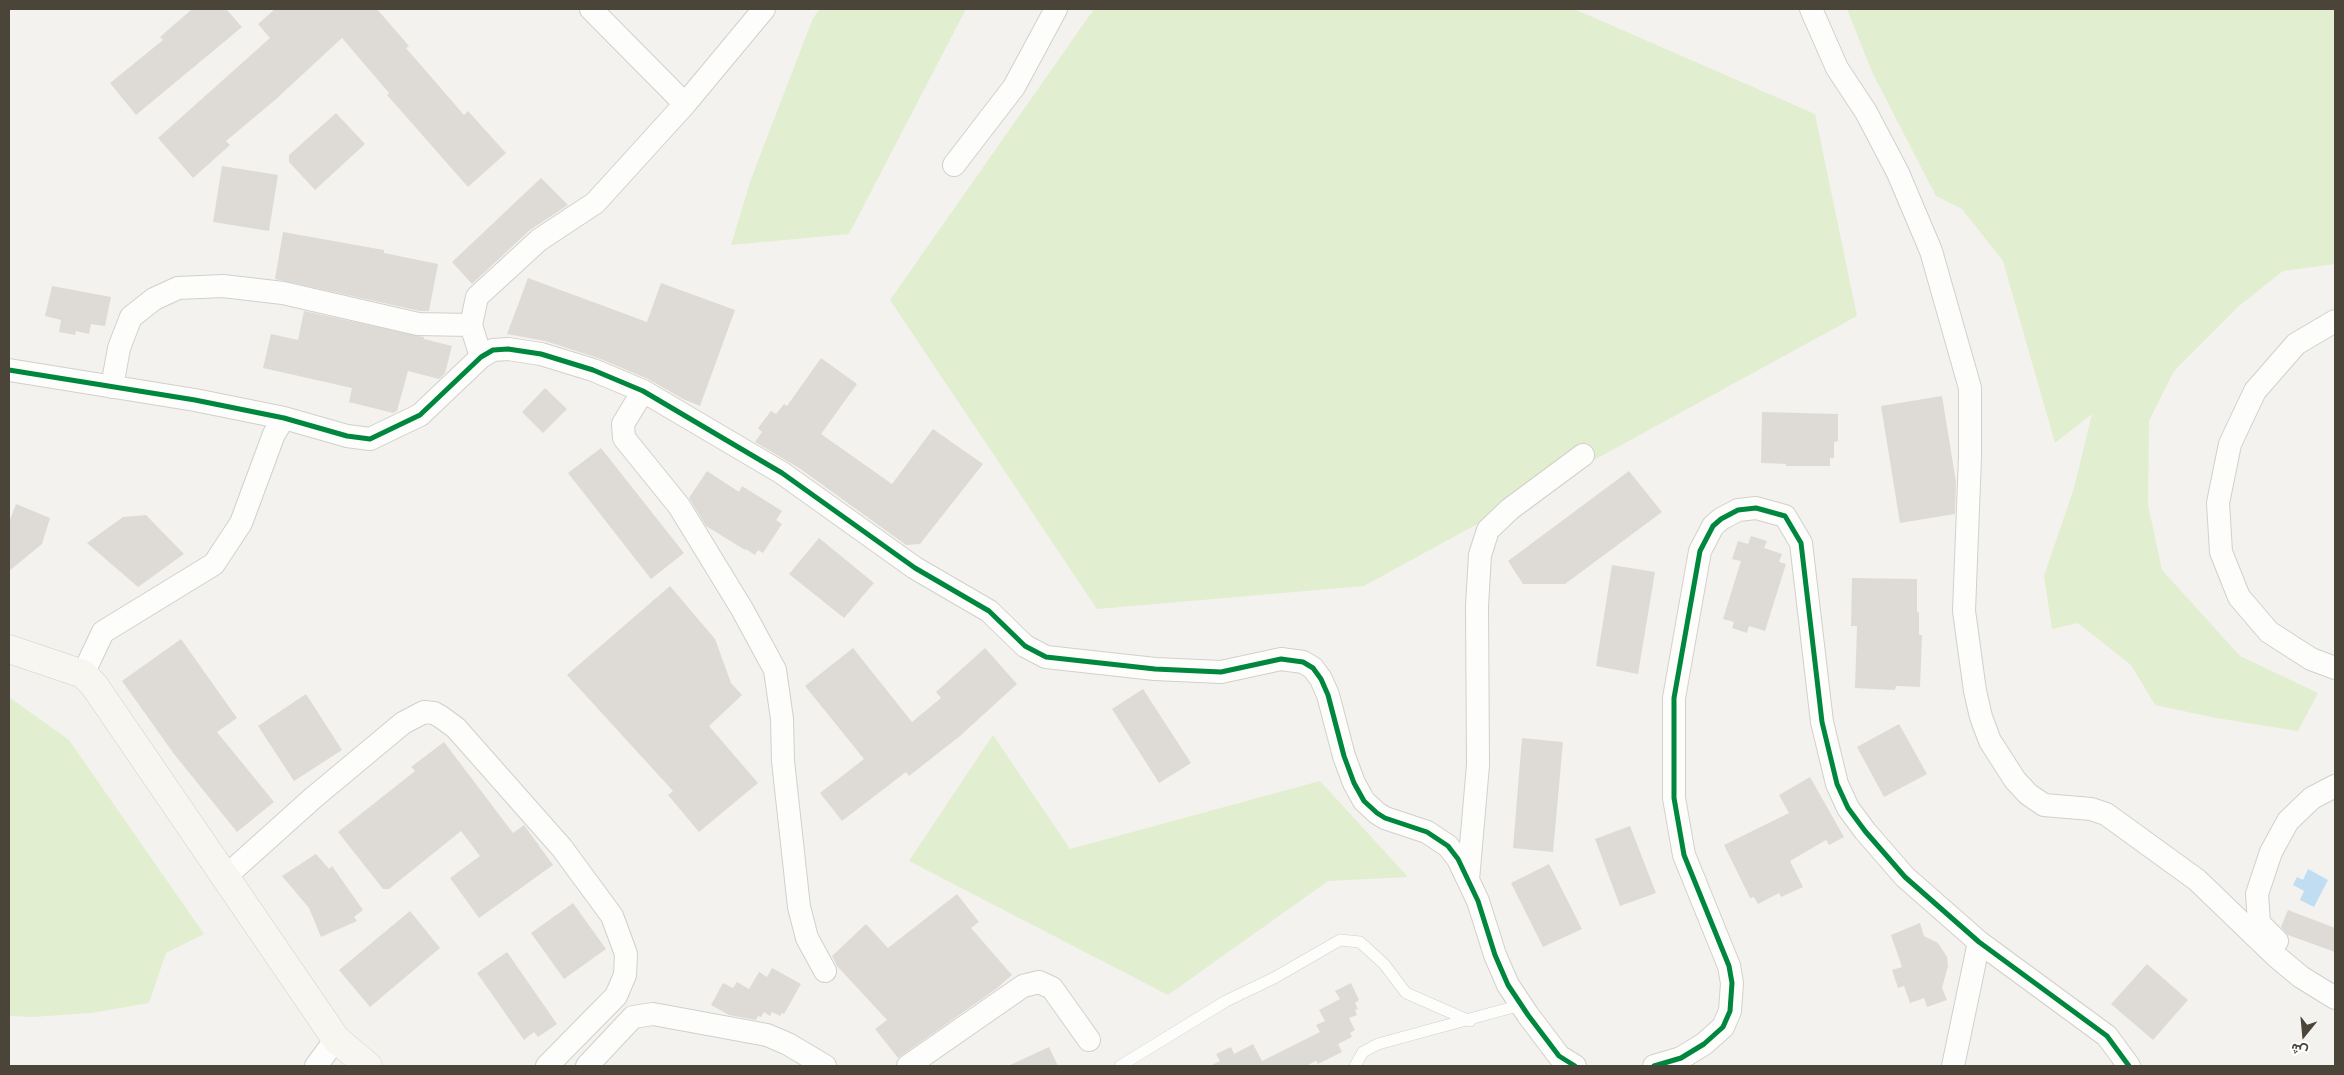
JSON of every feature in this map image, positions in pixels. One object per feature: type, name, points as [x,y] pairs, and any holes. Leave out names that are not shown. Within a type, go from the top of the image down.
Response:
[{"type":"street","points":[[590,9],[685,104]]},
{"type":"street","points":[[481,357],[471,325],[477,297],[539,240],[595,203],[685,104],[764,9]]},
{"type":"street","points":[[954,165],[1014,86],[1056,9]]},
{"type":"street","points":[[1811,9],[1838,68],[1866,112],[1905,190],[1931,251],[1970,388],[1970,457],[1964,611],[1975,691],[1981,717],[1990,741],[2015,780],[2028,794],[2044,805],[2091,809],[2106,814],[2197,880],[2277,957],[2301,977],[2335,998]]},
{"type":"street","points":[[112,387],[119,348],[131,317],[154,299],[178,288],[223,286],[282,293],[418,324],[471,325]]},
{"type":"street","points":[[2335,321],[2296,344],[2255,391],[2230,444],[2218,503],[2221,552],[2240,597],[2269,632],[2311,659],[2335,668]]},
{"type":"street","points":[[9,370],[195,400],[284,418],[347,436],[370,439],[420,414],[481,357],[493,350],[508,349],[541,354],[593,370],[643,391],[782,473],[915,568],[989,612],[1025,646],[1046,657],[1155,668],[1221,672],[1281,659],[1303,662],[1313,668],[1328,695],[1344,756],[1354,783],[1364,800],[1385,818],[1427,832],[1448,846],[1458,859],[1478,900],[1495,955],[1508,985],[1560,1056],[1575,1066]]},
{"type":"street","points":[[643,391],[623,424],[624,438],[680,506],[742,609],[775,670],[782,718],[783,761],[800,907],[807,938],[825,971]]},
{"type":"street","points":[[83,674],[103,632],[214,564],[241,524],[274,434],[284,418]]},
{"type":"street","points":[[1468,880],[1478,764],[1477,606],[1480,555],[1488,530],[1510,509],[1583,455]]},
{"type":"street","points":[[1654,1066],[1681,1058],[1704,1044],[1723,1027],[1730,1011],[1732,983],[1725,951],[1708,916],[1684,854],[1674,798],[1674,698],[1700,551],[1713,526],[1734,512],[1756,508],[1786,516],[1799,538],[1803,556],[1822,722],[1837,784],[1848,808],[1864,831],[1905,877],[1979,942],[2107,1036],[2129,1066]]},
{"type":"street","points":[[9,649],[83,674],[94,685],[336,1038],[368,1066]]},
{"type":"street","points":[[225,877],[313,798],[403,723],[424,712],[434,713],[441,717],[456,728],[562,848],[612,916],[626,954],[625,975],[616,996],[547,1066]]},
{"type":"street","points":[[2335,786],[2312,798],[2288,821],[2271,852],[2257,894],[2259,922],[2278,942],[2323,975],[2335,992]]},
{"type":"street","points":[[1953,1066],[1979,942]]},
{"type":"street","points":[[908,1066],[1023,986],[1039,982],[1052,988],[1089,1040]]},
{"type":"street","points":[[587,1066],[633,1017],[653,1014],[767,1035],[788,1044],[825,1066]]},
{"type":"street","points":[[316,1066],[336,1038]]},
{"type":"lane","points":[[1120,1066],[1226,1001],[1274,978],[1340,940],[1360,942],[1384,964],[1406,993],[1470,1020]]},
{"type":"lane","points":[[1355,1066],[1363,1052],[1378,1044],[1521,1005]]},
{"type":"green space","points":[[820,9],[966,9],[849,234],[731,245],[751,179],[813,18]]},
{"type":"green space","points":[[1094,9],[1574,9],[1815,114],[1857,316],[1364,586],[1097,609],[890,300]]},
{"type":"green space","points":[[1847,9],[2335,9],[2335,264],[2283,271],[2239,306],[2174,371],[2149,421],[2148,505],[2162,570],[2240,656],[2318,693],[2298,731],[2216,718],[2155,705],[2131,665],[2078,623],[2052,629],[2044,576],[2074,488],[2092,414],[2055,443],[2003,261],[1962,209],[1936,196],[1872,72]]},
{"type":"green space","points":[[9,697],[69,740],[204,934],[166,953],[149,1003],[91,1013],[32,1017],[9,1016]]},
{"type":"green space","points":[[993,735],[1070,849],[1320,781],[1408,877],[1328,881],[1168,995],[909,861]]},
{"type":"water","points":[[2308,869],[2328,880],[2314,907],[2300,900],[2304,891],[2293,885],[2297,877],[2303,880]]},
{"type":"building","points":[[192,9],[226,9],[242,27],[136,115],[110,83],[163,40],[160,37]]},
{"type":"building","points":[[275,9],[377,9],[409,46],[406,48],[464,115],[468,111],[506,153],[468,187],[387,95],[389,93],[342,38],[275,100],[226,141],[230,145],[193,178],[158,138],[270,38],[258,24]]},
{"type":"building","points":[[336,113],[365,144],[315,190],[289,162],[289,155]]},
{"type":"building","points":[[222,166],[278,175],[269,231],[213,222]]},
{"type":"building","points":[[541,178],[568,205],[530,230],[472,284],[452,262]]},
{"type":"building","points":[[283,232],[384,250],[384,253],[438,264],[429,311],[420,311],[275,279]]},
{"type":"building","points":[[528,278],[647,322],[661,283],[735,310],[700,406],[683,399],[648,379],[598,358],[545,341],[507,334]]},
{"type":"building","points":[[52,286],[111,297],[105,326],[91,324],[89,334],[76,331],[75,335],[59,332],[61,320],[45,316]]},
{"type":"building","points":[[304,311],[424,337],[424,339],[452,346],[445,373],[439,379],[408,371],[397,411],[393,413],[349,402],[352,388],[263,368],[271,334],[298,340]]},
{"type":"building","points":[[821,358],[857,384],[821,434],[892,484],[933,429],[983,464],[920,544],[906,545],[799,468],[755,442],[762,432],[758,428],[771,411],[776,414],[784,404],[787,406]]},
{"type":"building","points":[[545,388],[567,409],[543,433],[522,412]]},
{"type":"building","points":[[1942,396],[1956,482],[1955,514],[1900,523],[1881,406]]},
{"type":"building","points":[[1762,412],[1838,414],[1838,441],[1834,442],[1834,458],[1830,458],[1830,466],[1786,466],[1786,464],[1761,463]]},
{"type":"building","points":[[601,448],[684,553],[651,579],[568,473]]},
{"type":"building","points":[[707,471],[739,492],[742,486],[782,511],[776,520],[782,524],[763,553],[758,550],[755,555],[706,526],[689,498]]},
{"type":"building","points":[[1629,471],[1662,512],[1565,584],[1523,584],[1508,561]]},
{"type":"building","points":[[16,504],[50,518],[42,544],[9,571],[9,522]]},
{"type":"building","points":[[146,515],[184,554],[138,587],[87,543],[123,517]]},
{"type":"building","points":[[1751,536],[1767,541],[1764,548],[1782,554],[1779,562],[1786,564],[1765,631],[1749,626],[1747,633],[1732,628],[1734,622],[1723,619],[1741,561],[1732,559],[1738,541],[1748,544]]},
{"type":"building","points":[[819,538],[874,583],[844,618],[789,574]]},
{"type":"building","points":[[1612,565],[1655,572],[1638,674],[1596,666]]},
{"type":"building","points":[[1852,578],[1917,579],[1919,635],[1922,635],[1920,687],[1896,686],[1895,690],[1855,688],[1857,626],[1851,626]]},
{"type":"building","points":[[670,586],[715,639],[731,683],[742,695],[709,726],[758,783],[699,832],[668,795],[673,791],[567,675]]},
{"type":"building","points":[[181,639],[237,718],[217,732],[274,802],[237,832],[174,754],[122,681]]},
{"type":"building","points":[[853,648],[912,722],[941,698],[936,692],[985,648],[1017,684],[960,736],[909,776],[906,772],[842,821],[820,793],[864,759],[805,686]]},
{"type":"building","points":[[1143,689],[1191,763],[1159,783],[1112,709]]},
{"type":"building","points":[[306,694],[342,750],[294,781],[258,726]]},
{"type":"building","points":[[1899,724],[1927,774],[1884,797],[1857,747]]},
{"type":"building","points":[[1522,738],[1563,742],[1553,852],[1513,848]]},
{"type":"building","points":[[444,742],[513,833],[524,825],[553,865],[479,918],[450,878],[480,856],[461,831],[389,889],[383,889],[338,832],[415,771],[411,767]]},
{"type":"building","points":[[1810,777],[1844,837],[1829,845],[1826,840],[1790,861],[1803,887],[1781,897],[1779,893],[1758,904],[1754,897],[1750,898],[1724,845],[1789,813],[1779,795]]},
{"type":"building","points":[[1630,826],[1656,893],[1620,906],[1595,839]]},
{"type":"building","points":[[316,854],[329,869],[332,866],[363,910],[354,917],[357,921],[321,937],[309,908],[282,876]]},
{"type":"building","points":[[1549,864],[1582,929],[1543,947],[1511,883]]},
{"type":"building","points":[[957,894],[979,922],[971,928],[1012,975],[996,989],[898,1058],[875,1029],[887,1020],[837,966],[832,956],[866,924],[888,948]]},
{"type":"building","points":[[573,903],[606,949],[564,979],[531,933]]},
{"type":"building","points":[[2288,910],[2335,928],[2335,952],[2288,935],[2281,927]]},
{"type":"building","points":[[410,911],[440,948],[370,1007],[339,970]]},
{"type":"building","points":[[1920,923],[1924,936],[1938,943],[1947,957],[1948,966],[1942,988],[1947,1000],[1927,1007],[1924,998],[1910,1003],[1904,986],[1898,988],[1892,970],[1902,967],[1891,935]]},
{"type":"building","points":[[507,952],[557,1024],[538,1037],[534,1032],[524,1040],[477,973]]},
{"type":"building","points":[[2147,964],[2188,1000],[2153,1040],[2111,1004]]},
{"type":"building","points":[[772,968],[801,984],[784,1014],[782,1013],[780,1016],[772,1012],[770,1016],[764,1012],[756,1020],[729,1015],[711,1005],[723,983],[733,988],[737,982],[749,989],[759,972],[767,977]]},
{"type":"building","points":[[1351,983],[1359,1000],[1355,1003],[1358,1009],[1355,1010],[1357,1015],[1349,1018],[1355,1030],[1350,1033],[1352,1037],[1338,1044],[1342,1052],[1318,1064],[1316,1061],[1306,1066],[1210,1066],[1220,1061],[1216,1054],[1231,1047],[1234,1054],[1253,1044],[1262,1061],[1320,1032],[1316,1025],[1325,1021],[1319,1010],[1340,999],[1335,991]]},
{"type":"building","points":[[1049,1047],[1058,1066],[1008,1066]]},
{"type":"cycle path","points":[[9,370],[195,400],[284,418],[347,436],[370,439],[420,415],[481,357],[493,350],[508,349],[541,354],[593,370],[643,391],[782,473],[915,568],[989,611],[1025,646],[1046,657],[1155,669],[1221,672],[1281,659],[1303,662],[1313,668],[1321,679],[1328,695],[1344,756],[1354,783],[1364,801],[1385,818],[1427,832],[1448,846],[1458,859],[1478,901],[1495,955],[1508,985],[1559,1056],[1575,1066]]},
{"type":"cycle path","points":[[1654,1066],[1681,1058],[1704,1044],[1723,1027],[1730,1011],[1732,983],[1729,966],[1684,855],[1674,798],[1674,698],[1700,551],[1713,526],[1721,519],[1738,510],[1756,508],[1785,516],[1801,543],[1822,722],[1837,784],[1848,808],[1865,831],[1905,877],[1979,942],[2107,1036],[2129,1066]]}]
